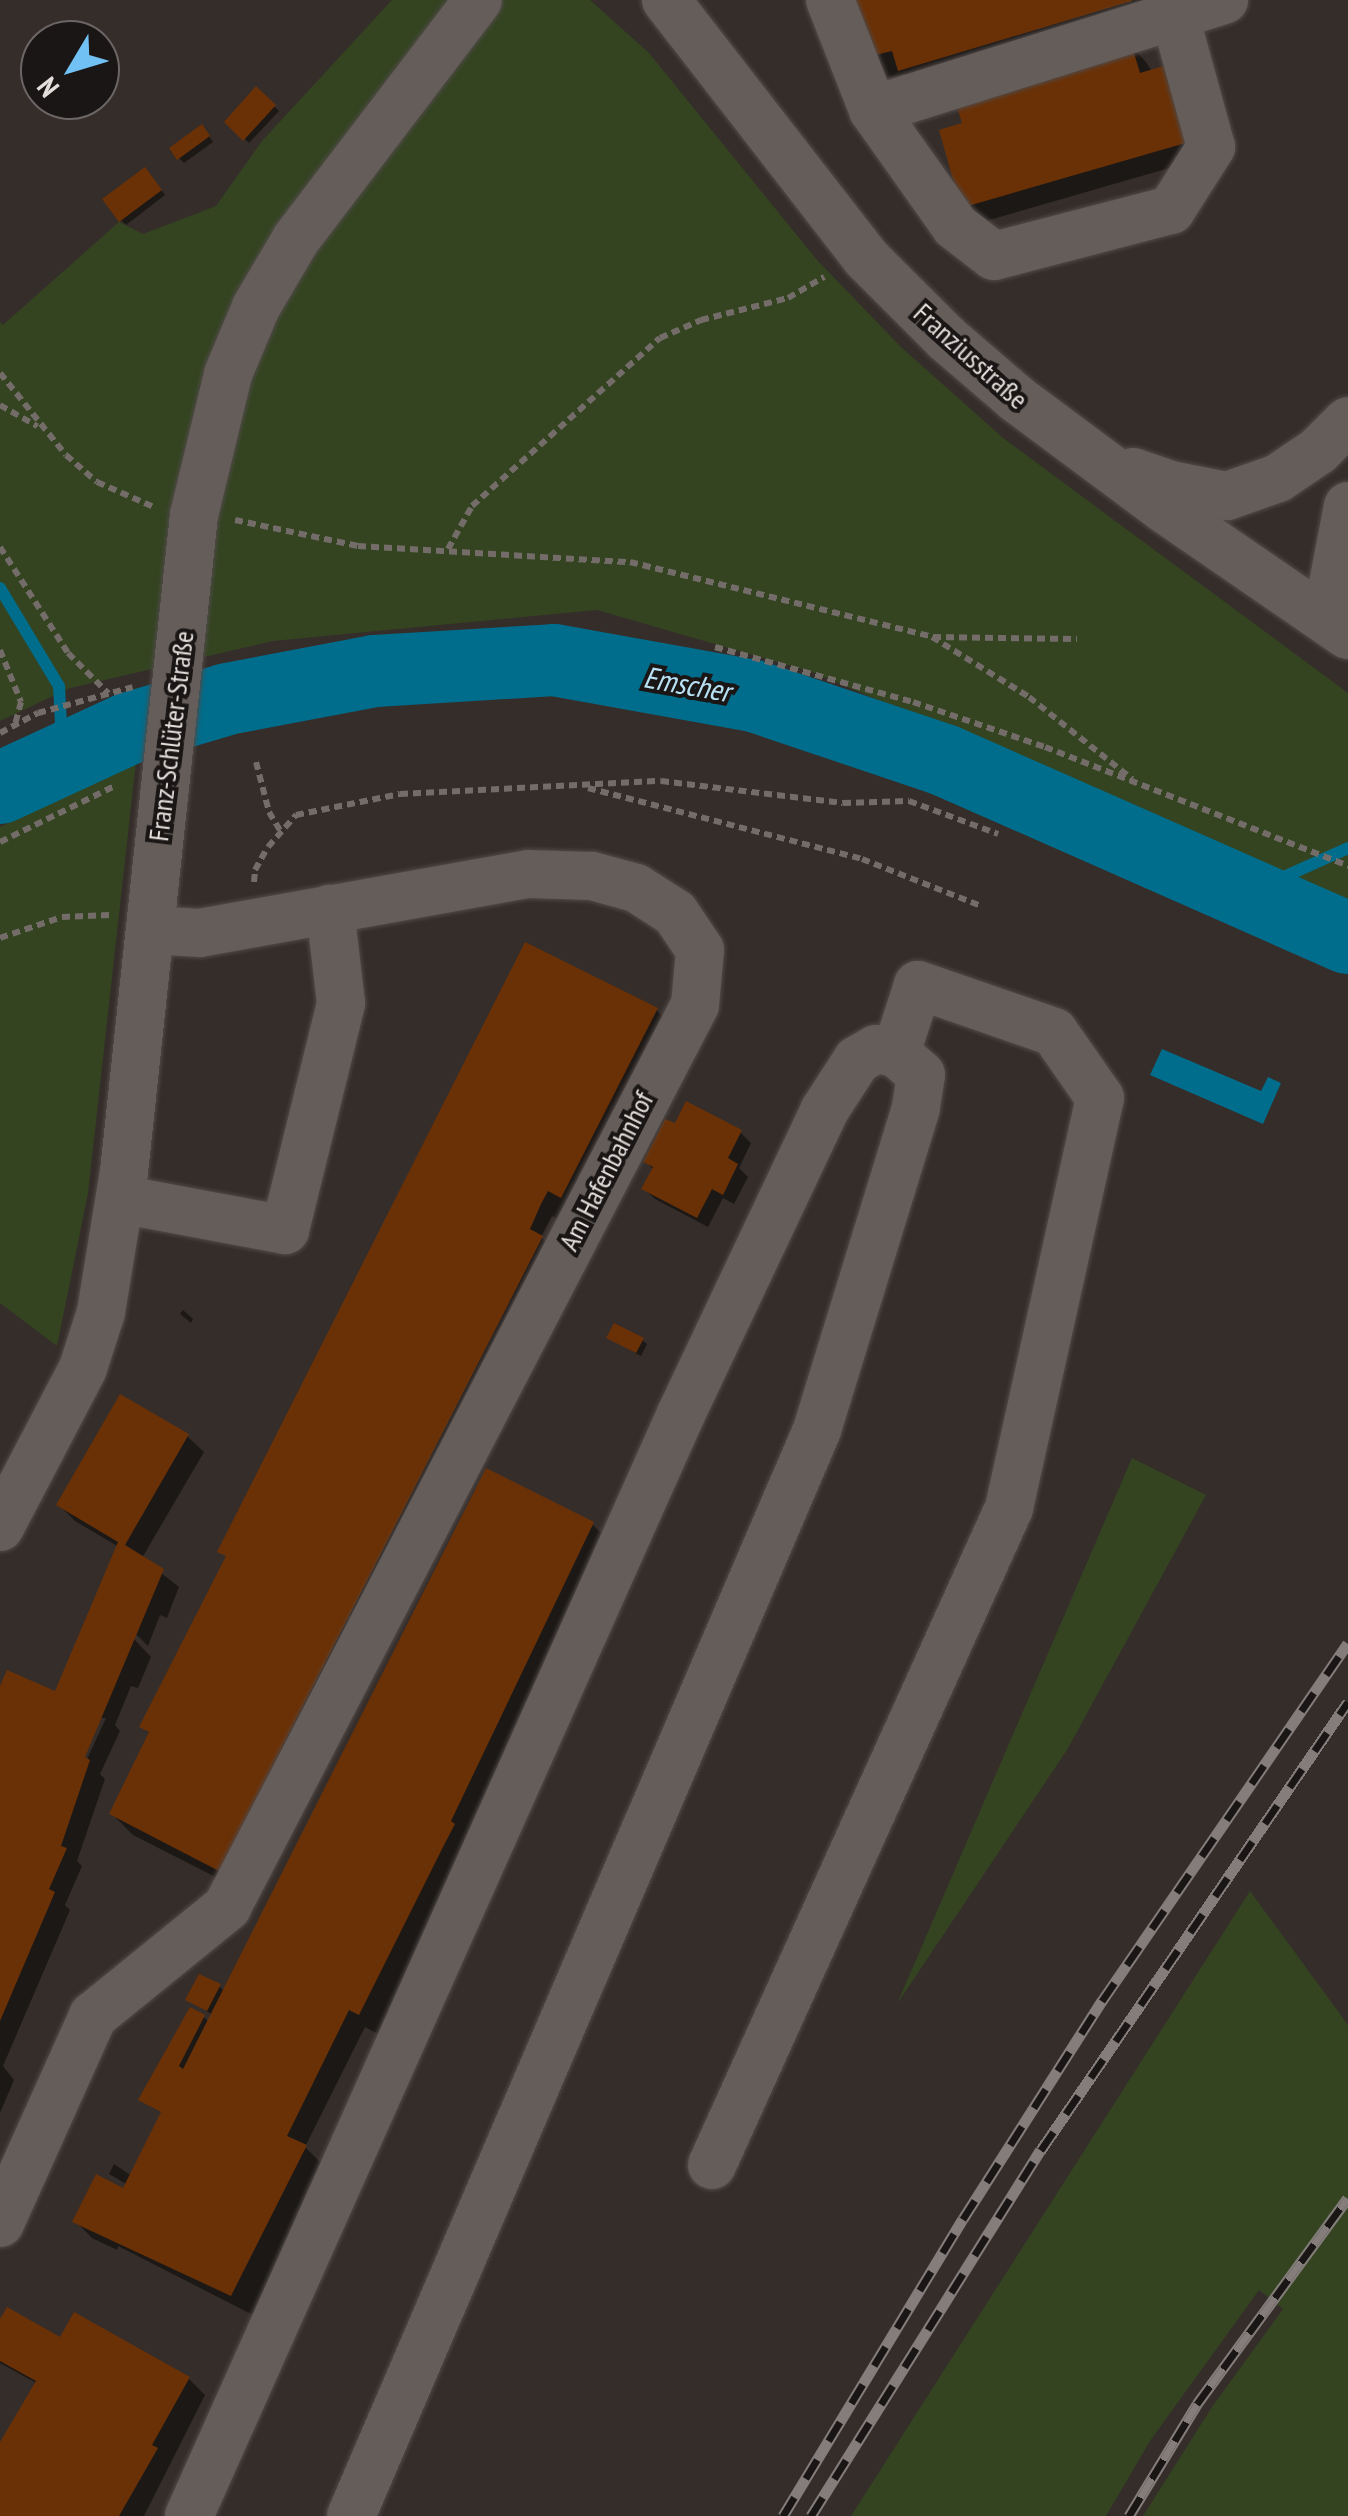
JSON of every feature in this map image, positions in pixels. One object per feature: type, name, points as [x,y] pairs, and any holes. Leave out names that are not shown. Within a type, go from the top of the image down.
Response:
[{"type":"street","name":"Franz-Schlüter-Straße","points":[[0,1527],[83,1368],[101,1312],[120,1200],[194,515],[228,374],[256,307],[296,238],[478,0]]},
{"type":"street","name":"Franziusstraße","points":[[666,0],[865,257],[974,362],[1097,459],[1186,505],[1337,628]]},
{"type":"street","points":[[830,0],[860,87],[873,110],[955,226],[994,256],[1170,210],[1211,147],[1175,16]]},
{"type":"street","points":[[873,110],[1224,0]]},
{"type":"street","points":[[1186,505],[1278,478],[1318,451],[1348,421]]},
{"type":"street","points":[[1337,628],[1348,506]]},
{"type":"street","name":"Am Hafenbahnhof","points":[[0,2223],[93,2016],[227,1906],[695,1005],[700,950],[676,913],[636,888],[606,880],[528,874],[200,932],[150,930]]},
{"type":"street","points":[[120,1200],[285,1230],[342,1003],[330,910]]},
{"type":"street","points":[[712,2166],[1009,1508],[1100,1098],[1054,1032],[918,986],[896,1053]]},
{"type":"street","points":[[189,2516],[681,1414],[824,1111],[856,1060],[876,1050],[896,1053],[922,1075],[916,1108],[817,1430],[351,2516]]},
{"type":"path","points":[[448,549],[472,506],[660,338],[701,320],[788,298],[824,276]]},
{"type":"path","points":[[0,373],[42,429],[98,482],[138,504],[260,524],[358,546],[630,562],[932,636],[1078,639]]},
{"type":"path","points":[[0,405],[42,429]]},
{"type":"path","points":[[0,546],[68,653],[108,693]]},
{"type":"path","points":[[932,636],[1029,696],[1132,779]]},
{"type":"path","points":[[715,648],[913,702],[1132,779],[1348,866]]},
{"type":"path","points":[[0,650],[20,702],[14,726]]},
{"type":"path","points":[[0,733],[81,699],[149,683]]},
{"type":"path","points":[[256,762],[269,812],[280,830]]},
{"type":"path","points":[[254,923],[254,870],[280,830],[296,815],[318,807],[400,794],[662,780],[843,803],[888,805],[909,801],[998,834]]},
{"type":"path","points":[[0,842],[113,786]]},
{"type":"path","points":[[581,786],[862,860],[979,905]]},
{"type":"path","points":[[0,938],[62,917]]},
{"type":"green space","points":[[392,0],[590,0],[649,53],[817,260],[901,347],[1003,438],[1348,693],[1348,910],[1160,819],[812,672],[597,610],[273,641],[70,688],[0,721],[0,322],[3,325],[119,222],[143,234],[216,206],[262,141]]},
{"type":"green space","points":[[136,762],[88,1193],[57,1346],[0,1303],[0,827]]},
{"type":"green space","points":[[1132,1458],[1206,1495],[1067,1750],[897,2004]]},
{"type":"green space","points":[[1250,1891],[1348,2025],[1348,2516],[1143,2516],[1212,2407],[1283,2309],[1259,2290],[1150,2441],[1106,2516],[851,2516]]},
{"type":"water","points":[[1162,1049],[1261,1091],[1268,1077],[1281,1083],[1263,1124],[1150,1075]]},
{"type":"building","points":[[845,0],[1132,1],[898,71],[892,51],[863,58]]},
{"type":"building","points":[[1131,43],[1140,73],[1167,65],[1189,142],[961,208],[939,130],[962,123],[953,94]]},
{"type":"building","points":[[256,86],[276,105],[243,141],[224,122]]},
{"type":"building","points":[[202,124],[210,136],[177,160],[169,148]]},
{"type":"building","points":[[145,167],[162,190],[119,222],[102,199]]},
{"type":"building","points":[[525,942],[658,1008],[561,1198],[548,1191],[541,1204],[530,1229],[543,1236],[219,1871],[109,1814],[149,1732],[139,1727],[226,1556],[217,1552]]},
{"type":"building","points":[[686,1101],[742,1130],[728,1158],[738,1164],[723,1195],[712,1189],[697,1218],[641,1189],[653,1167],[643,1162],[665,1119],[675,1123]]},
{"type":"building","points":[[614,1323],[644,1338],[636,1353],[606,1338]]},
{"type":"building","points":[[120,1394],[189,1434],[125,1545],[164,1569],[85,1757],[90,1760],[61,1846],[67,1848],[49,1889],[55,1892],[0,2021],[0,1686],[7,1670],[55,1691],[118,1542],[56,1505]]},
{"type":"building","points":[[486,1468],[594,1522],[451,1821],[455,1824],[359,2015],[349,2010],[287,2136],[307,2145],[231,2296],[72,2222],[96,2174],[123,2188],[161,2112],[138,2100],[190,2007],[205,2015],[179,2066],[183,2069]]},
{"type":"building","points":[[199,1974],[221,1984],[207,2011],[185,2000]]},
{"type":"building","points":[[7,2307],[60,2337],[74,2312],[190,2377],[152,2445],[158,2448],[119,2516],[0,2516],[0,2442],[36,2381],[0,2361],[0,2319]]},
{"type":"waterway","points":[[0,588],[59,686],[61,725],[34,771]]},
{"type":"waterway","name":"Emscher","points":[[0,788],[130,728],[227,699],[375,671],[554,660],[754,696],[944,760],[1348,938]]},
{"type":"waterway","points":[[1248,893],[1348,848]]},
{"type":"railway","points":[[783,2516],[963,2219],[1102,2001],[1348,1643]]},
{"type":"railway","points":[[811,2516],[1041,2150],[1348,1702]]},
{"type":"railway","points":[[1129,2516],[1197,2404],[1348,2198]]}]
